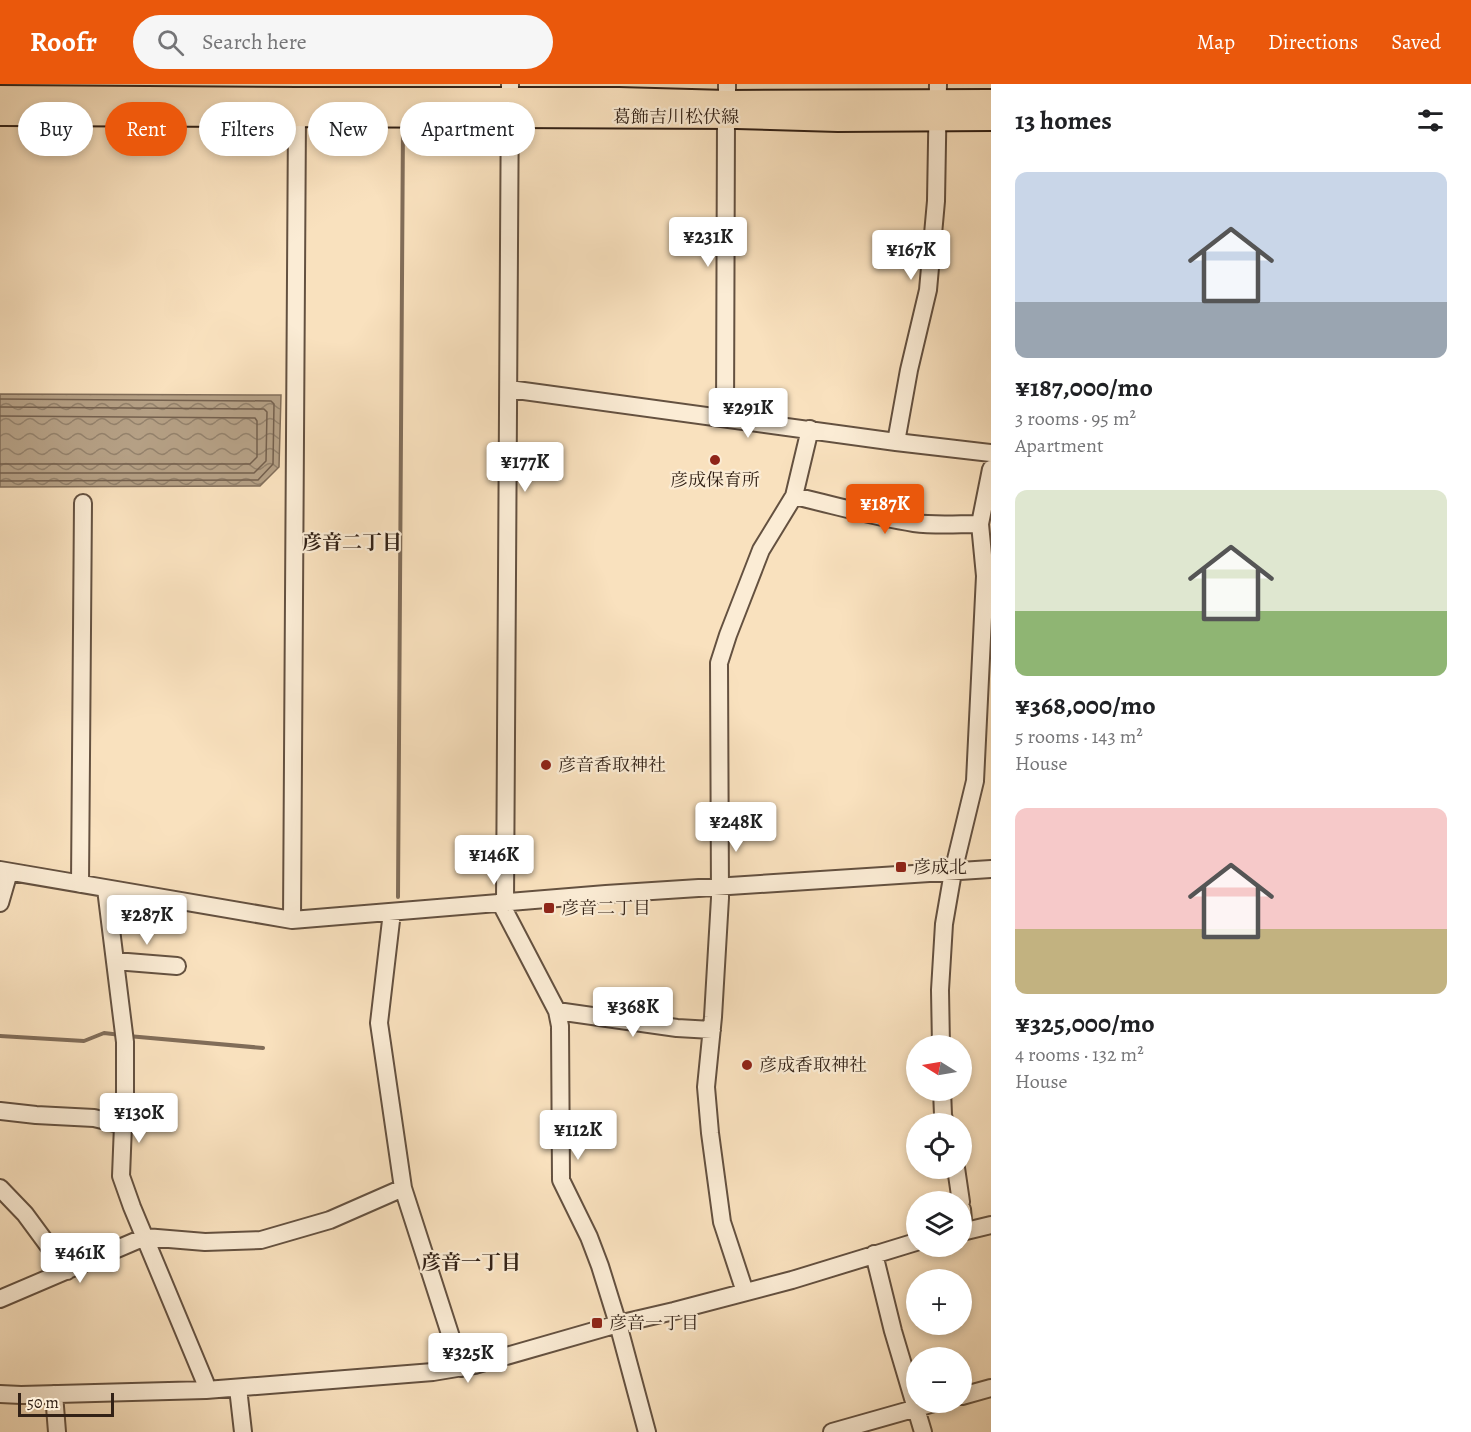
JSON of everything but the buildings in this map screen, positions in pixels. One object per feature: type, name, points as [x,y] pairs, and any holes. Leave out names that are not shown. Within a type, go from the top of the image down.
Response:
[{"type":"main road","name":"葛飾吉川松伏線","points":[[0,97],[87,91],[510,100],[727,101],[838,120],[938,102],[991,102]]},
{"type":"main road","name":"葛飾吉川松伏線","points":[[0,114],[297,116],[510,100]]},
{"type":"main road","name":"葛飾吉川松伏線","points":[[938,102],[991,119]]},
{"type":"street","points":[[510,100],[503,902],[557,1011],[560,1026],[561,1180],[600,1266],[647,1432]]},
{"type":"street","points":[[725,419],[727,101]]},
{"type":"street","points":[[896,442],[909,369],[928,290],[936,201],[938,102]]},
{"type":"street","points":[[292,920],[297,116]]},
{"type":"street","points":[[509,389],[991,453]]},
{"type":"street","points":[[745,1292],[722,1222],[706,1087],[720,898],[719,663],[761,550],[795,496],[810,429]]},
{"type":"street","points":[[941,1035],[940,990],[944,924],[953,872],[975,781],[985,576],[980,524],[991,469]]},
{"type":"street","points":[[795,496],[915,523],[980,524]]},
{"type":"street","points":[[80,884],[83,503]]},
{"type":"street","points":[[0,903],[5,871],[292,920],[503,902],[991,869]]},
{"type":"street","points":[[106,888],[125,1042],[126,1103],[122,1176],[132,1207],[206,1390]]},
{"type":"street","points":[[392,912],[379,1023],[403,1188],[461,1368]]},
{"type":"street","points":[[115,961],[177,966]]},
{"type":"street","points":[[557,1011],[677,1028],[712,1030]]},
{"type":"street","points":[[0,1111],[94,1118],[123,1125]]},
{"type":"street","points":[[0,1188],[25,1214],[67,1271]]},
{"type":"street","points":[[0,1299],[145,1236],[205,1242],[261,1240],[330,1220],[403,1188]]},
{"type":"street","points":[[972,1229],[991,1225]]},
{"type":"street","points":[[0,1394],[206,1390],[461,1368],[618,1324],[792,1280],[906,1245]]},
{"type":"street","points":[[874,1254],[906,1377]]},
{"type":"street","points":[[238,1388],[243,1432]]},
{"type":"street","points":[[972,1393],[991,1388]]},
{"type":"street","points":[[54,1394],[57,1432]]},
{"type":"street","points":[[832,1432],[906,1411]]},
{"type":"street","points":[[916,1413],[922,1432]]},
{"type":"water","points":[[0,394],[281,395],[279,467],[260,486],[0,487]]},
{"type":"waterway","points":[[398,897],[403,156]]},
{"type":"waterway","points":[[0,1036],[84,1041],[104,1033],[121,1035]]},
{"type":"waterway","points":[[128,1036],[263,1048]]},
{"type":"place","name":"彦成保育所","points":[[715,460]]},
{"type":"place","name":"彦音香取神社","points":[[546,765]]},
{"type":"place","name":"彦成北","points":[[901,867]]},
{"type":"place","name":"彦音二丁目","points":[[549,908]]},
{"type":"place","name":"彦成香取神社","points":[[747,1065]]},
{"type":"place","name":"彦音一丁目","points":[[597,1323]]},
{"type":"district","name":"彦音二丁目","points":[[352,542]]},
{"type":"district","name":"彦音一丁目","points":[[471,1262]]}]
